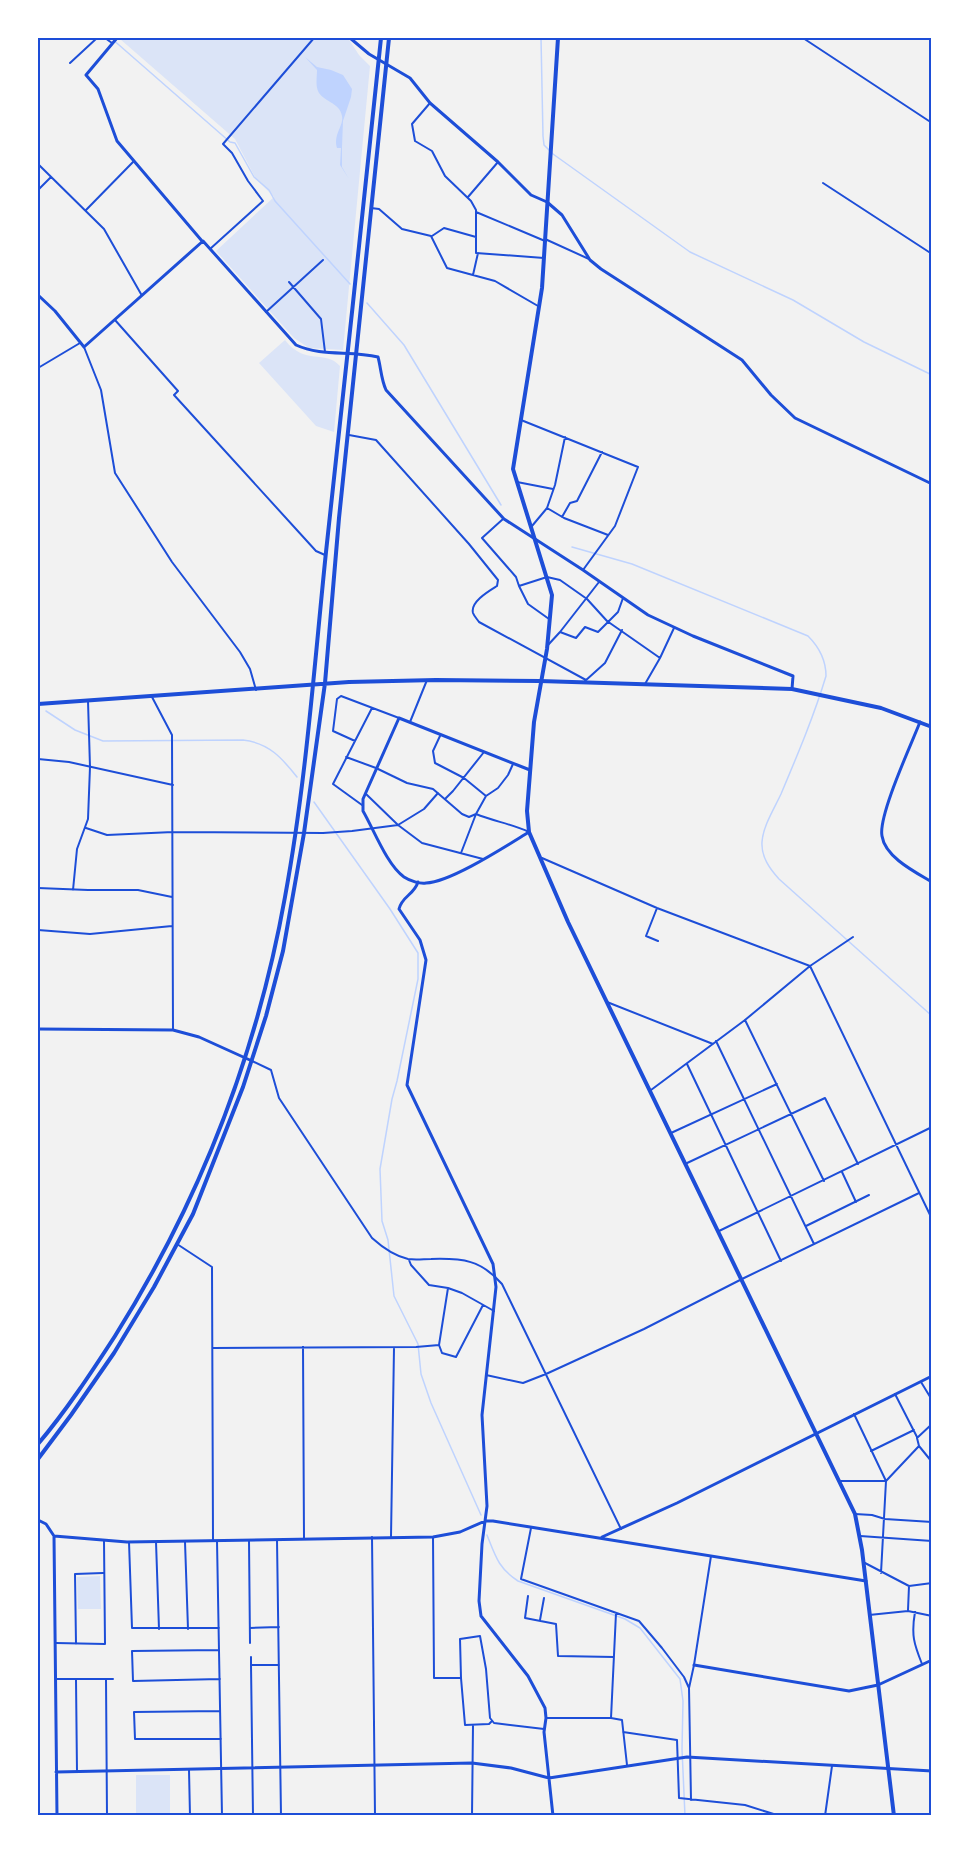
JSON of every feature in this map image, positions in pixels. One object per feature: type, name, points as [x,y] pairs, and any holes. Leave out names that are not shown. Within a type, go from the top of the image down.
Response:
[{"type":"main road","points":[[38,1444],[101,1358],[139,1297],[198,1182],[223,1122],[267,983],[296,833],[314,684],[381,38]]},
{"type":"main road","points":[[38,1459],[72,1415],[114,1353],[154,1287],[193,1214],[252,1062],[283,951],[304,833],[325,683],[389,38]]},
{"type":"main road","points":[[558,38],[540,308],[513,469],[552,595],[548,645],[540,681],[530,770],[527,811],[529,832],[607,1002],[855,1514],[864,1563],[894,1815]]},
{"type":"main road","points":[[38,704],[256,690],[325,683],[427,680],[585,681],[792,689],[881,708],[932,727]]},
{"type":"street","points":[[70,63],[96,38]]},
{"type":"street","points":[[105,38],[113,43]]},
{"type":"street","points":[[117,38],[87,75],[98,89],[117,141],[296,345],[310,351],[378,357],[381,378],[386,390],[504,519],[648,615],[674,628],[793,676],[792,689]]},
{"type":"street","points":[[210,249],[263,201],[232,153],[223,144],[314,38]]},
{"type":"street","points":[[350,38],[369,54],[410,78],[430,103],[498,162],[531,195],[547,202],[562,215],[590,260]]},
{"type":"street","points":[[803,38],[932,123]]},
{"type":"street","points":[[430,103],[412,124],[415,141],[432,151],[446,176],[468,197],[476,212],[478,253],[473,275]]},
{"type":"street","points":[[86,210],[134,161]]},
{"type":"street","points":[[468,197],[498,162]]},
{"type":"street","points":[[38,164],[104,229],[142,294]]},
{"type":"street","points":[[38,190],[51,177]]},
{"type":"street","points":[[823,183],[932,254]]},
{"type":"street","points":[[371,208],[379,209],[402,229],[432,237],[447,268],[495,281],[540,308]]},
{"type":"street","points":[[476,212],[590,260],[742,360],[771,395],[795,418],[932,484]]},
{"type":"street","points":[[432,237],[444,228],[476,237]]},
{"type":"street","points":[[84,347],[203,241]]},
{"type":"street","points":[[478,253],[544,258]]},
{"type":"street","points":[[266,312],[323,260]]},
{"type":"street","points":[[289,282],[321,319],[325,352]]},
{"type":"street","points":[[38,295],[55,311],[84,347],[101,390],[115,473],[172,562],[240,652],[250,669],[256,690]]},
{"type":"street","points":[[115,320],[178,391],[174,395],[316,551],[326,556]]},
{"type":"street","points":[[38,368],[80,343]]},
{"type":"street","points":[[521,420],[638,467],[615,525],[583,570]]},
{"type":"street","points":[[349,435],[376,440],[498,580],[497,585],[478,600],[473,608],[472,612],[479,622],[505,634],[585,681],[605,663],[622,630]]},
{"type":"street","points":[[532,527],[547,508],[565,437]]},
{"type":"street","points":[[562,517],[570,503],[577,501],[602,452]]},
{"type":"street","points":[[517,482],[553,489]]},
{"type":"street","points":[[547,508],[562,517],[608,535]]},
{"type":"street","points":[[504,519],[482,538],[516,577],[528,604],[551,620]]},
{"type":"street","points":[[519,586],[547,577],[560,580],[587,599],[607,621],[660,658]]},
{"type":"street","points":[[548,645],[587,599],[599,581]]},
{"type":"street","points":[[560,632],[576,638],[585,627],[598,632],[618,612],[623,598]]},
{"type":"street","points":[[644,685],[674,628]]},
{"type":"street","points":[[410,722],[427,680]]},
{"type":"street","points":[[355,741],[333,731],[337,699],[341,696],[530,770]]},
{"type":"street","points":[[152,697],[172,735],[172,1030]]},
{"type":"street","points":[[73,890],[77,849],[88,819],[90,767],[88,701]]},
{"type":"street","points":[[362,805],[333,784],[372,708]]},
{"type":"street","points":[[399,718],[365,793],[362,805],[363,811],[393,865],[405,878],[426,883],[444,879],[529,832]]},
{"type":"street","points":[[920,722],[883,818],[882,837],[895,858],[932,882]]},
{"type":"street","points":[[441,735],[434,751],[435,763],[464,778],[486,796]]},
{"type":"street","points":[[445,799],[484,752]]},
{"type":"street","points":[[346,757],[407,783],[433,789],[462,814],[469,817],[476,814],[529,832]]},
{"type":"street","points":[[38,759],[69,762],[173,785]]},
{"type":"street","points":[[461,853],[476,814],[486,796],[503,781],[513,764]]},
{"type":"street","points":[[365,793],[398,825],[422,843],[483,859]]},
{"type":"street","points":[[86,828],[107,835],[173,832],[328,833],[374,829],[398,825],[424,809],[438,793]]},
{"type":"street","points":[[539,857],[657,908],[810,966],[932,1219]]},
{"type":"street","points":[[418,882],[413,893],[403,900],[399,909],[420,940],[426,960],[407,1084],[488,1255],[495,1276],[494,1311],[482,1415],[487,1506],[479,1601],[482,1616],[528,1676],[544,1708],[553,1815]]},
{"type":"street","points":[[38,888],[138,890],[172,897]]},
{"type":"street","points":[[657,908],[646,936],[658,941]]},
{"type":"street","points":[[38,930],[90,934],[172,926]]},
{"type":"street","points":[[651,1090],[745,1020],[810,966],[852,937]]},
{"type":"street","points":[[607,1002],[712,1044]]},
{"type":"street","points":[[745,1020],[824,1181]]},
{"type":"street","points":[[38,1029],[172,1030],[199,1036],[271,1070],[279,1098],[372,1238],[386,1249],[408,1259],[471,1261],[488,1270],[502,1284],[621,1529]]},
{"type":"street","points":[[716,1041],[815,1245]]},
{"type":"street","points":[[687,1065],[781,1261]]},
{"type":"street","points":[[670,1133],[777,1084]]},
{"type":"street","points":[[685,1164],[825,1098],[858,1164]]},
{"type":"street","points":[[718,1232],[932,1127]]},
{"type":"street","points":[[842,1172],[856,1202]]},
{"type":"street","points":[[486,1375],[523,1383],[546,1374],[644,1329],[919,1193]]},
{"type":"street","points":[[806,1226],[869,1195]]},
{"type":"street","points":[[177,1244],[212,1267],[215,1541],[222,1815]]},
{"type":"street","points":[[408,1259],[429,1285],[462,1293],[494,1311]]},
{"type":"street","points":[[448,1288],[439,1345],[442,1353],[456,1357],[483,1305]]},
{"type":"street","points":[[213,1348],[439,1345]]},
{"type":"street","points":[[303,1347],[304,1538]]},
{"type":"street","points":[[391,1537],[394,1347]]},
{"type":"street","points":[[602,1537],[932,1376]]},
{"type":"street","points":[[921,1382],[932,1400]]},
{"type":"street","points":[[895,1394],[914,1430],[919,1446],[932,1462]]},
{"type":"street","points":[[854,1414],[886,1481],[885,1538],[881,1573]]},
{"type":"street","points":[[917,1438],[932,1424]]},
{"type":"street","points":[[871,1450],[914,1430]]},
{"type":"street","points":[[839,1481],[886,1481],[919,1446]]},
{"type":"street","points":[[855,1514],[872,1515],[885,1519],[932,1522]]},
{"type":"street","points":[[38,1520],[46,1524],[54,1536],[57,1815]]},
{"type":"street","points":[[54,1536],[129,1542],[433,1537],[460,1532],[485,1521],[602,1537],[866,1581]]},
{"type":"street","points":[[531,1528],[521,1579],[641,1623],[684,1677],[689,1688]]},
{"type":"street","points":[[860,1536],[932,1541]]},
{"type":"street","points":[[372,1537],[375,1815]]},
{"type":"street","points":[[433,1537],[434,1678],[461,1678]]},
{"type":"street","points":[[277,1540],[281,1815]]},
{"type":"street","points":[[55,1643],[105,1644],[104,1541]]},
{"type":"street","points":[[185,1541],[188,1629]]},
{"type":"street","points":[[249,1541],[250,1642]]},
{"type":"street","points":[[129,1542],[132,1628],[219,1628]]},
{"type":"street","points":[[156,1542],[159,1629]]},
{"type":"street","points":[[690,1799],[689,1688],[711,1556]]},
{"type":"street","points":[[864,1563],[909,1586],[932,1583]]},
{"type":"street","points":[[76,1644],[75,1574],[103,1573]]},
{"type":"street","points":[[908,1611],[909,1586]]},
{"type":"street","points":[[528,1596],[525,1618],[556,1624],[558,1656],[615,1657]]},
{"type":"street","points":[[540,1620],[544,1598]]},
{"type":"street","points":[[869,1615],[908,1611],[932,1616]]},
{"type":"street","points":[[915,1612],[912,1630],[916,1652],[922,1664]]},
{"type":"street","points":[[611,1718],[616,1614]]},
{"type":"street","points":[[250,1628],[279,1627]]},
{"type":"street","points":[[492,1721],[489,1724],[465,1725],[460,1639],[480,1636],[492,1721],[544,1729]]},
{"type":"street","points":[[219,1650],[132,1651],[133,1681],[220,1679]]},
{"type":"street","points":[[251,1658],[253,1815]]},
{"type":"street","points":[[694,1665],[849,1691],[878,1685],[932,1660]]},
{"type":"street","points":[[251,1665],[279,1665]]},
{"type":"street","points":[[56,1679],[112,1678]]},
{"type":"street","points":[[106,1679],[108,1815]]},
{"type":"street","points":[[76,1680],[77,1772]]},
{"type":"street","points":[[220,1711],[134,1712],[135,1739],[221,1739]]},
{"type":"street","points":[[546,1718],[622,1720],[627,1765]]},
{"type":"street","points":[[472,1815],[473,1725]]},
{"type":"street","points":[[623,1732],[677,1740],[679,1798],[745,1805],[780,1815]]},
{"type":"street","points":[[56,1772],[472,1763],[511,1768],[549,1778],[688,1757],[932,1772]]},
{"type":"street","points":[[825,1815],[832,1766]]},
{"type":"street","points":[[189,1770],[190,1815]]},
{"type":"shaded area","points":[[348,38],[359,55],[370,66],[343,350],[309,348],[294,338],[216,251],[274,197],[256,179],[235,139],[120,39]]},
{"type":"shaded area","points":[[285,340],[300,353],[328,358],[340,366],[334,432],[316,426],[259,363]]},
{"type":"shaded area","points":[[100,1576],[101,1609],[78,1609],[77,1577]]},
{"type":"shaded area","points":[[136,1775],[170,1775],[170,1815],[136,1815]]},
{"type":"water","points":[[305,57],[317,67],[343,75],[352,89],[343,121],[342,147],[342,167],[349,179],[340,165],[341,148],[337,148],[336,143],[342,123],[341,112],[319,93],[317,70]]},
{"type":"waterway","points":[[111,38],[230,142],[235,143],[254,177],[269,190],[275,201],[350,284]]},
{"type":"waterway","points":[[541,38],[543,136],[544,145],[553,154],[690,252],[793,300],[864,342],[932,375]]},
{"type":"waterway","points":[[367,303],[404,345],[501,505]]},
{"type":"waterway","points":[[572,547],[632,564],[808,636],[816,645],[822,654],[826,676],[799,751],[764,830],[763,853],[769,867],[779,879],[932,1016]]},
{"type":"waterway","points":[[46,711],[75,730],[103,741],[243,740],[260,744],[274,752],[297,777]]},
{"type":"waterway","points":[[314,802],[390,909],[418,953],[418,979],[392,1099],[380,1169],[382,1221],[388,1240],[394,1296],[418,1344],[421,1374],[431,1403],[481,1515]]},
{"type":"waterway","points":[[487,1535],[498,1561],[511,1576],[518,1581],[625,1619],[640,1628],[680,1679],[683,1701],[682,1749],[685,1816]]}]
